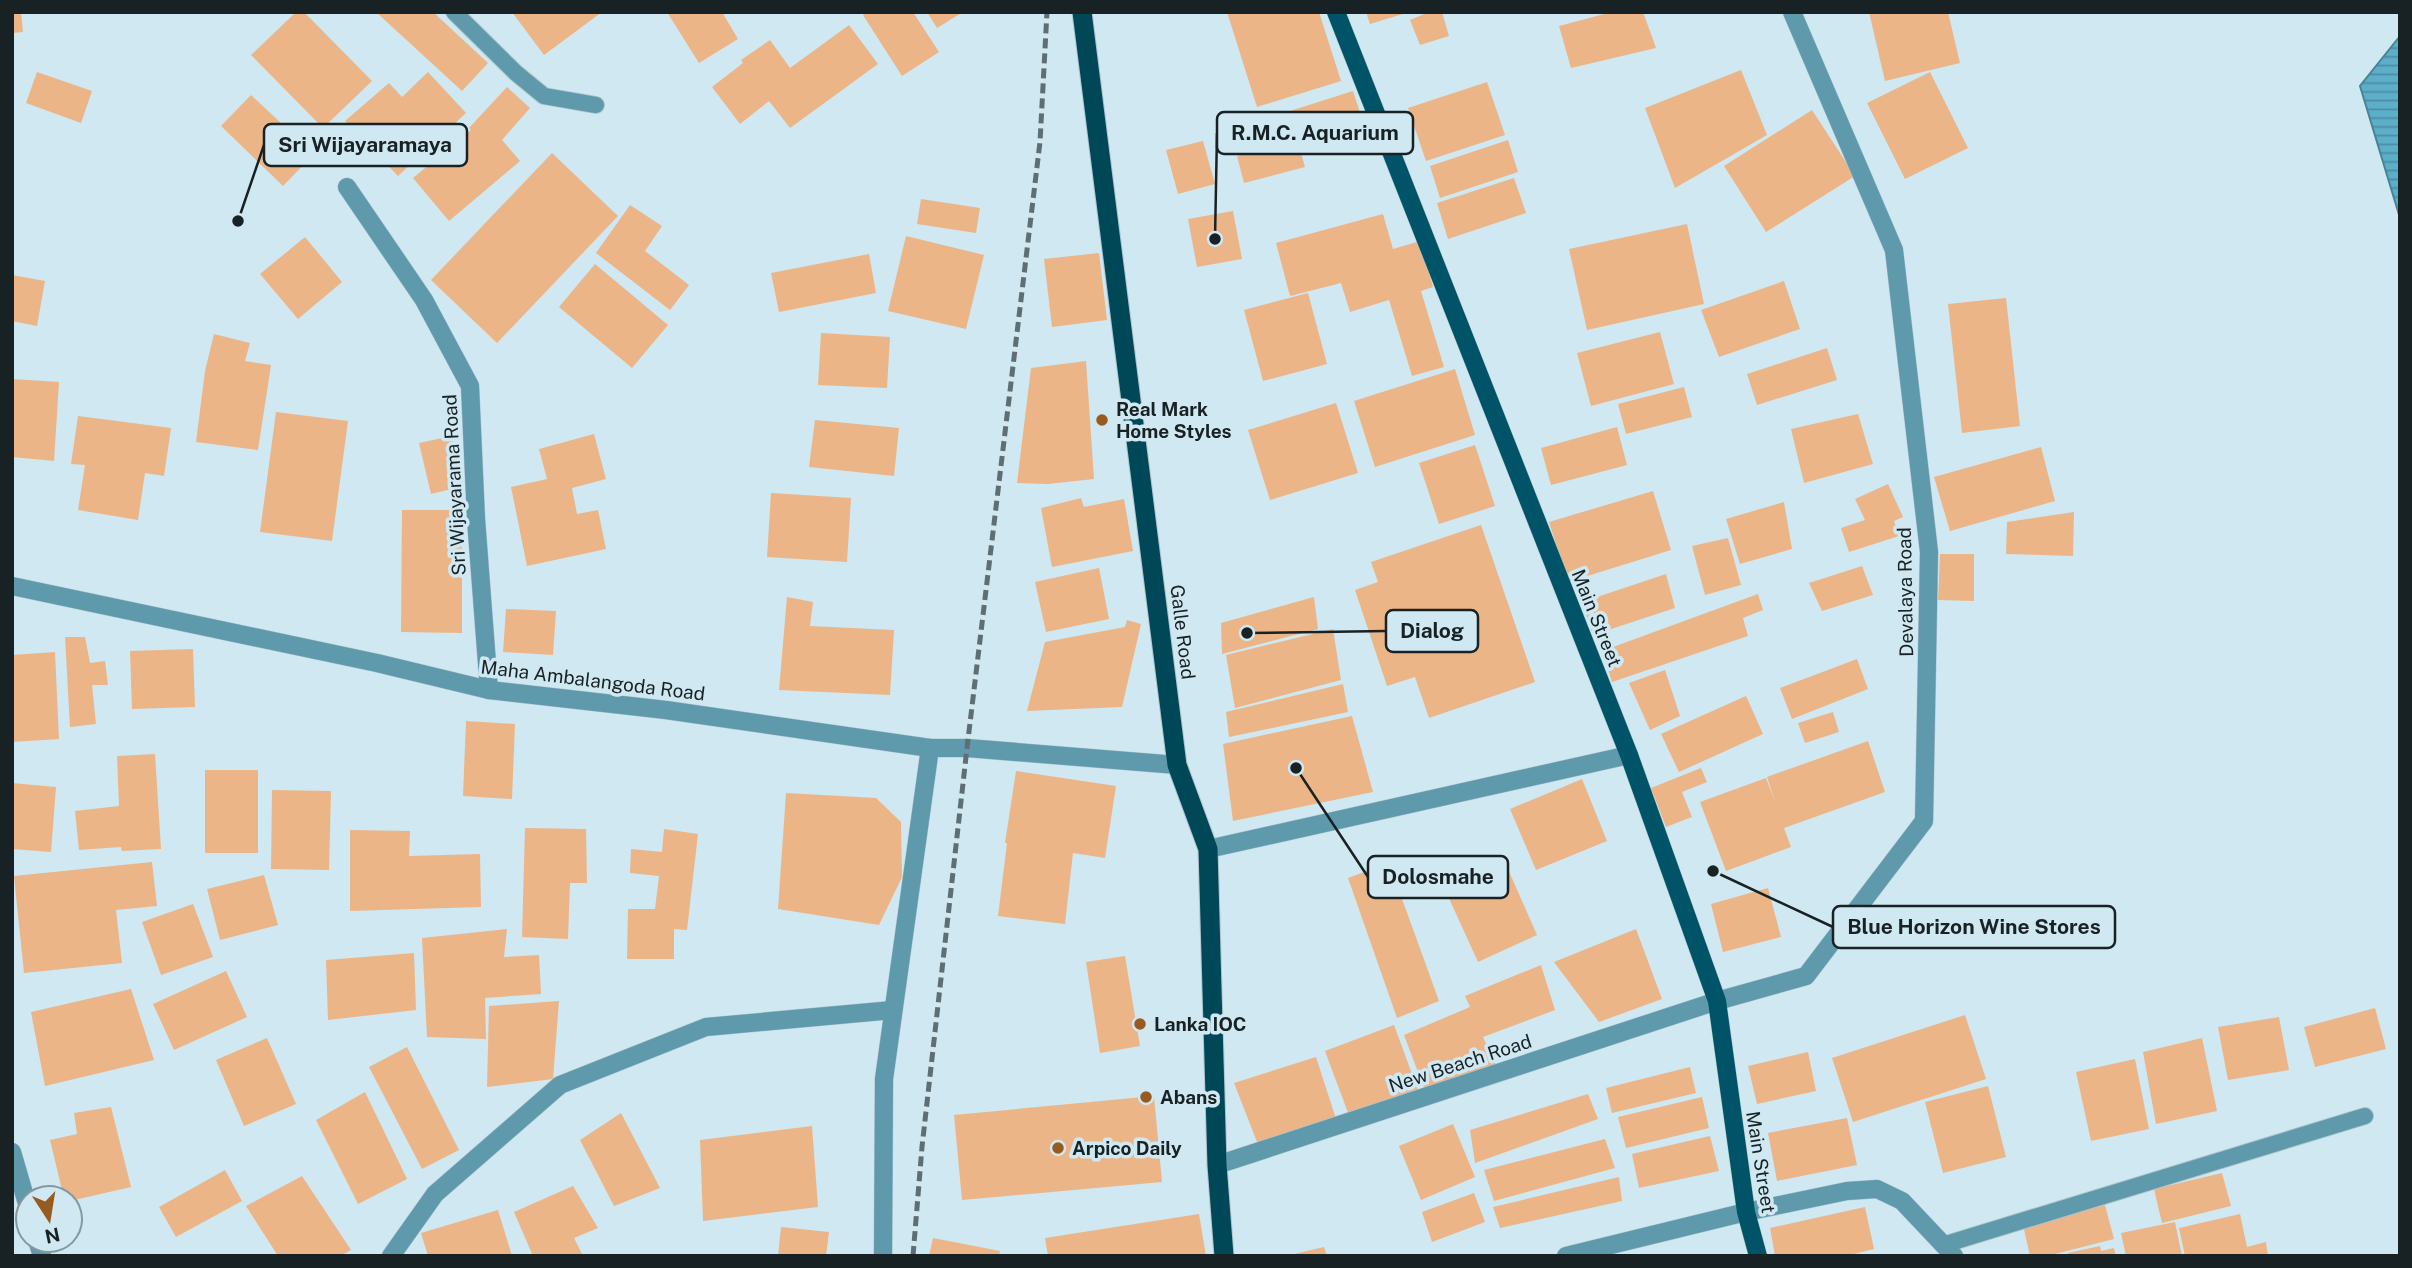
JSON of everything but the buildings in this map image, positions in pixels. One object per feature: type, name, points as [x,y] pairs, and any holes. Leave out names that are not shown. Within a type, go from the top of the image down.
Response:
[{"type":"highway","name":"Galle Road","points":[[1082,12],[1177,765],[1208,849],[1217,1165],[1224,1256]]},
{"type":"main road","name":"Main Street","points":[[1336,12],[1629,755],[1717,1001],[1746,1212],[1758,1256]]},
{"type":"street","name":"Devalaya Road","points":[[1717,1001],[1806,976],[1924,821],[1929,552],[1894,250],[1792,12]]},
{"type":"street","name":"Sri Wijayarama Road","points":[[346,187],[424,300],[470,386],[489,690]]},
{"type":"street","name":"Maha Ambalangoda Road","points":[[12,586],[377,663],[489,690],[666,710],[930,748],[967,748],[1177,765]]},
{"type":"street","points":[[883,1256],[884,1079],[930,748]]},
{"type":"street","points":[[1208,849],[1629,755]]},
{"type":"street","name":"New Beach Road","points":[[1217,1165],[1717,1001]]},
{"type":"street","points":[[391,1256],[435,1194],[560,1084],[706,1027],[893,1010]]},
{"type":"street","points":[[12,1152],[21,1184]]},
{"type":"street","points":[[1566,1256],[1746,1212],[1847,1191],[1877,1189],[1902,1201],[1948,1251]]},
{"type":"lane","points":[[454,12],[516,73],[544,96],[596,105]]},
{"type":"lane","points":[[1948,1251],[2365,1116]]},
{"type":"water","points":[[2400,36],[2400,218],[2360,86]]},
{"type":"railway","points":[[913,1256],[922,1147],[967,748],[1040,142],[1047,12]]},
{"type":"place","name":"Sri Wijayaramaya","points":[[238,221]]},
{"type":"place","name":"R.M.C. Aquarium","points":[[1215,239]]},
{"type":"place","name":"Real Mark Home Styles","points":[[1102,420]]},
{"type":"place","name":"Dialog","points":[[1247,633]]},
{"type":"place","name":"Dolosmahe","points":[[1296,768]]},
{"type":"place","name":"Blue Horizon Wine Stores","points":[[1713,871]]},
{"type":"place","name":"Lanka IOC","points":[[1140,1024]]},
{"type":"place","name":"Abans","points":[[1146,1097]]},
{"type":"place","name":"Arpico Daily","points":[[1058,1148]]}]
